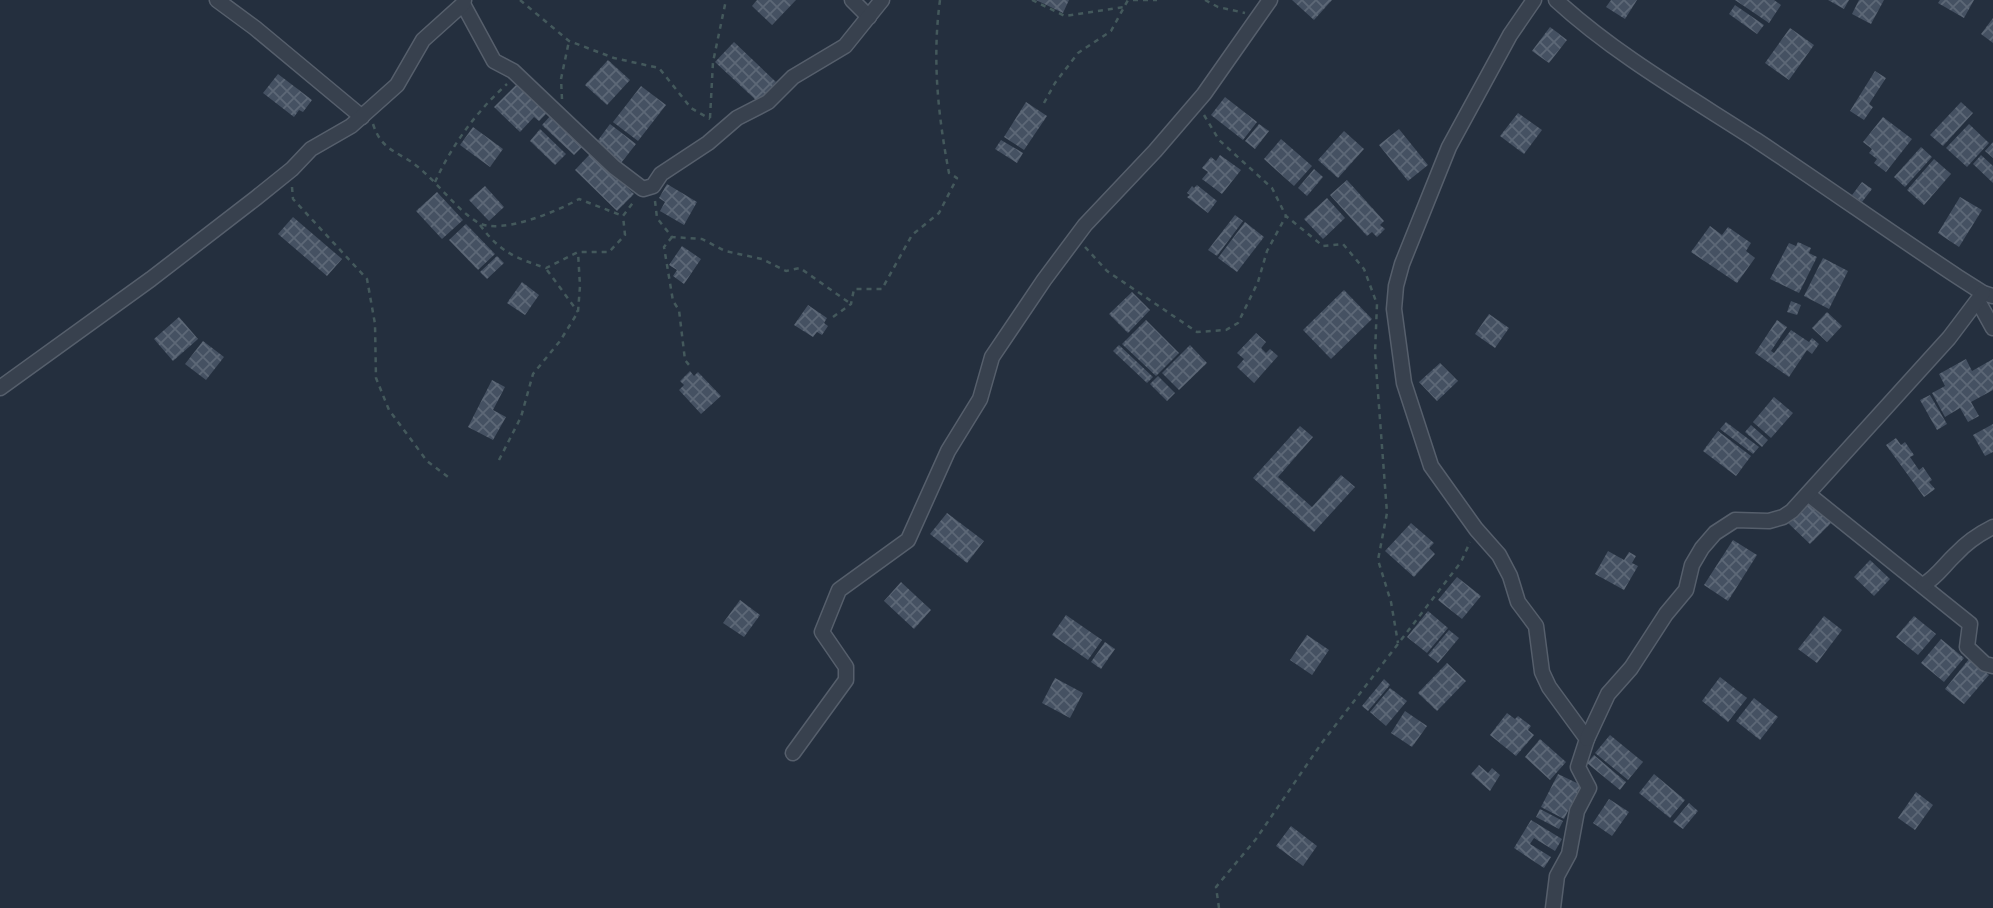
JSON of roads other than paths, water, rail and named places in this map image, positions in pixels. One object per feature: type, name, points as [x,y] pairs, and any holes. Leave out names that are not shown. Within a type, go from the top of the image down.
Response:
[{"type":"street","points":[[217,0],[254,27],[362,117]]},
{"type":"street","points":[[852,0],[869,17]]},
{"type":"street","points":[[0,388],[151,279],[292,169],[311,149],[351,127],[404,75],[424,40],[463,2],[494,61],[518,75],[614,167],[648,188],[661,174],[708,143],[737,118],[768,102],[793,77],[845,46],[882,0]]},
{"type":"street","points":[[793,754],[846,680],[846,667],[822,632],[839,590],[908,540],[948,451],[980,399],[992,357],[1076,237],[1196,104],[1270,0]]},
{"type":"street","points":[[1534,0],[1510,35],[1449,147],[1414,230],[1396,286],[1394,309],[1402,371],[1431,466],[1476,529],[1499,555],[1510,576],[1518,602],[1536,626],[1542,672],[1549,687],[1587,739]]},
{"type":"street","points":[[1556,0],[1616,48],[1985,297],[1993,328]]},
{"type":"street","points":[[1553,908],[1557,876],[1569,854],[1577,811],[1589,788],[1578,767],[1587,739],[1608,694],[1631,668],[1660,622],[1686,590],[1692,565],[1702,548],[1715,533],[1735,520],[1769,521],[1792,511],[1985,297]]},
{"type":"street","points":[[1808,494],[1970,624],[1967,647],[1985,664],[1993,666]]},
{"type":"street","points":[[1923,585],[1933,579],[1974,537],[1993,527]]}]
